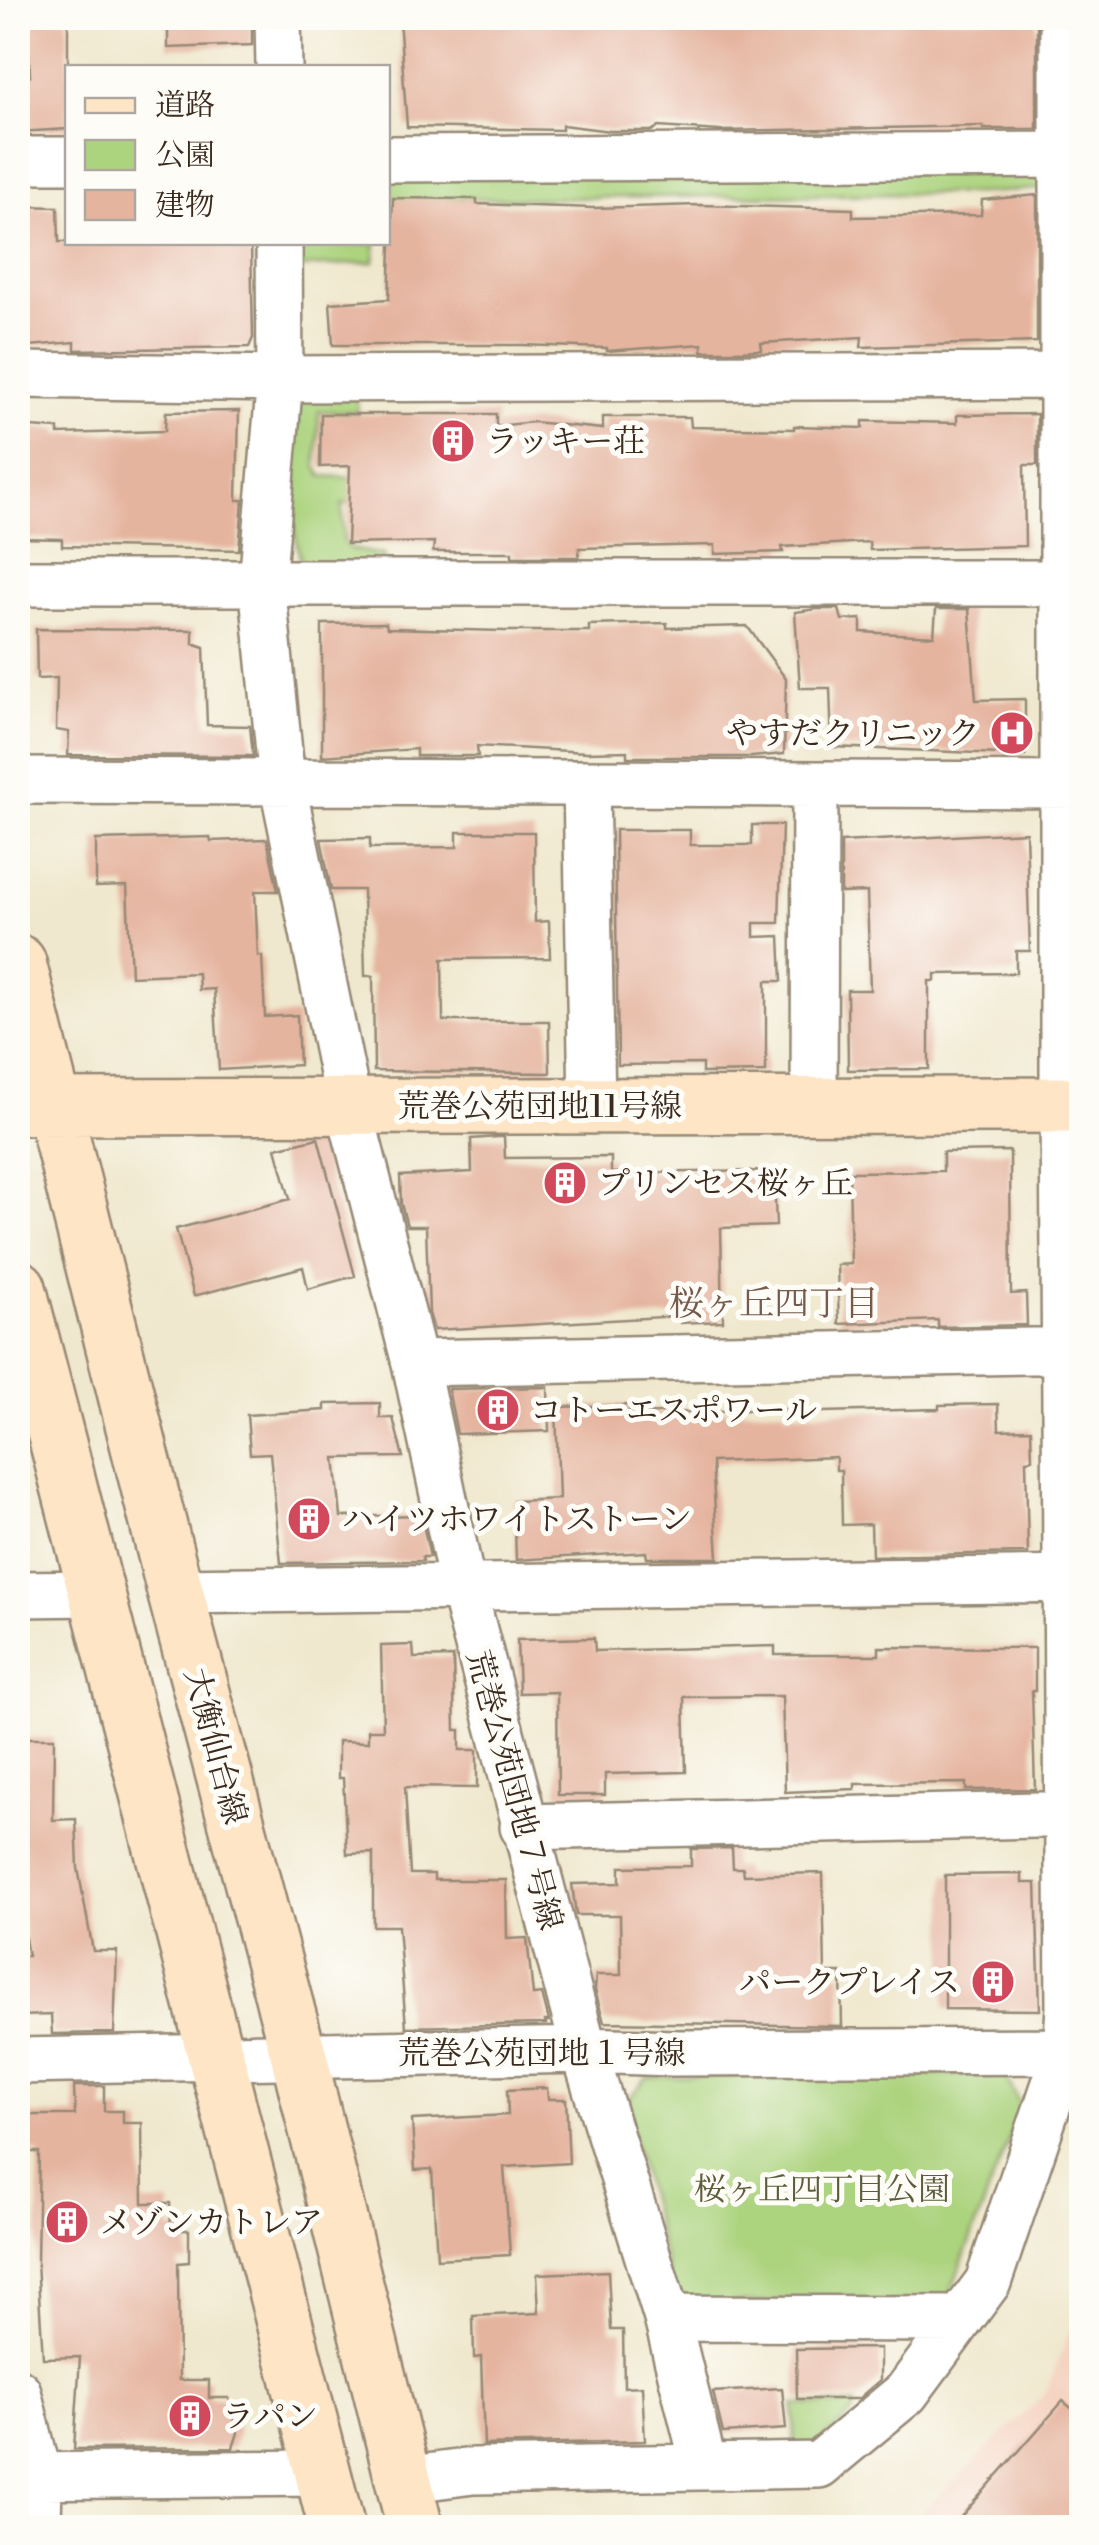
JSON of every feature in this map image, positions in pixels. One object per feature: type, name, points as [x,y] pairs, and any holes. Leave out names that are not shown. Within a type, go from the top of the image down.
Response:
[{"type":"main road","name":"大衡仙台線","points":[[18,963],[36,1107],[175,1591],[299,2057],[409,2504]]},
{"type":"main road","name":"荒巻公苑団地11号線","points":[[36,1107],[1072,1105]]},
{"type":"main road","points":[[18,1288],[338,2528]]},
{"type":"street","points":[[278,18],[278,65]]},
{"type":"street","points":[[409,2504],[473,2470],[819,2465],[906,2393],[988,2282],[1066,2051],[1075,1814],[1069,133],[1063,18]]},
{"type":"street","points":[[390,159],[1069,133]]},
{"type":"street","points":[[18,160],[65,160]]},
{"type":"street","name":"荒巻公苑団地７号線","points":[[279,245],[280,380],[262,583],[282,780],[348,1107],[414,1363],[462,1588],[584,2050],[667,2318],[704,2466]]},
{"type":"street","points":[[18,375],[280,380],[1070,356]]},
{"type":"street","points":[[18,584],[1069,567]]},
{"type":"street","points":[[18,782],[1072,785]]},
{"type":"street","points":[[586,783],[592,1106]]},
{"type":"street","points":[[814,1105],[815,784]]},
{"type":"street","points":[[414,1363],[1074,1350]]},
{"type":"street","points":[[175,1591],[1074,1579]]},
{"type":"street","points":[[18,1594],[96,1593]]},
{"type":"street","points":[[523,1827],[1075,1814]]},
{"type":"street","name":"荒巻公苑団地１号線","points":[[18,2061],[584,2050],[1066,2051]]},
{"type":"street","points":[[667,2318],[960,2319]]},
{"type":"street","points":[[18,2392],[38,2528]]},
{"type":"street","points":[[28,2476],[323,2472]]},
{"type":"shaded area","points":[[1081,2306],[1081,2527],[905,2528],[1044,2395]]},
{"type":"green space","points":[[1043,170],[1047,188],[988,193],[390,200],[390,175]]},
{"type":"green space","points":[[298,245],[376,245],[374,262],[298,268]]},
{"type":"green space","points":[[356,394],[358,412],[319,411],[316,467],[322,476],[407,480],[406,502],[342,504],[344,543],[351,549],[383,555],[387,568],[315,570],[300,559],[289,501],[294,401]]},
{"type":"green space","name":"桜ヶ丘四丁目公園","points":[[1005,2074],[1021,2107],[946,2304],[691,2302],[672,2287],[624,2104],[647,2077]]},
{"type":"green space","points":[[855,2404],[853,2413],[810,2450],[794,2450],[794,2405]]},
{"type":"building","points":[[27,18],[68,18],[65,129],[18,132],[18,76],[30,76]]},
{"type":"building","points":[[168,18],[252,18],[252,45],[168,48]]},
{"type":"building","points":[[399,18],[1037,18],[1037,129],[983,126],[720,131],[658,127],[651,131],[610,131],[562,125],[562,130],[407,127]]},
{"type":"building","points":[[1037,195],[1037,342],[861,347],[862,337],[761,343],[762,350],[736,351],[702,351],[702,344],[607,351],[522,345],[333,345],[330,303],[389,299],[393,198],[477,199],[477,204],[594,208],[699,205],[853,209],[853,217],[981,215],[982,200]]},
{"type":"building","points":[[18,206],[58,207],[59,242],[65,245],[251,245],[253,338],[249,347],[75,350],[75,342],[18,347]]},
{"type":"building","points":[[239,411],[237,500],[243,500],[239,550],[62,546],[62,539],[18,538],[18,426],[58,429],[58,434],[165,431],[166,412]]},
{"type":"building","points":[[321,414],[496,414],[496,426],[533,422],[603,429],[603,417],[690,417],[691,427],[794,429],[863,428],[863,421],[957,423],[957,415],[1037,414],[1037,465],[1024,465],[1025,546],[870,550],[869,542],[782,547],[783,552],[715,554],[715,545],[579,548],[579,557],[433,552],[434,542],[347,544],[350,466],[320,467]]},
{"type":"building","points":[[839,609],[842,620],[861,619],[861,632],[934,636],[936,609],[969,609],[976,700],[1025,699],[1025,755],[832,747],[830,688],[800,688],[795,612]]},
{"type":"building","points":[[386,623],[387,628],[504,631],[589,631],[589,625],[667,623],[667,628],[747,626],[786,679],[784,754],[627,757],[627,751],[477,746],[478,756],[416,756],[416,749],[322,756],[322,624]]},
{"type":"building","points":[[36,629],[193,630],[193,643],[204,647],[207,725],[250,726],[253,756],[68,755],[69,732],[56,730],[57,678],[37,679]]},
{"type":"building","points":[[752,825],[782,825],[779,923],[754,923],[754,937],[780,936],[782,981],[766,981],[766,1072],[702,1073],[702,1064],[618,1065],[615,830],[690,830],[690,845],[752,845]]},
{"type":"building","points":[[457,832],[534,832],[535,922],[549,921],[550,958],[442,959],[443,1021],[549,1021],[550,1073],[374,1071],[373,976],[365,976],[363,890],[331,890],[321,839],[370,838],[370,848],[457,847]]},
{"type":"building","points":[[1026,832],[1030,951],[1016,951],[1016,973],[935,974],[935,981],[929,981],[929,1069],[848,1070],[847,990],[870,990],[867,892],[841,893],[841,842]]},
{"type":"building","points":[[210,837],[211,841],[267,839],[278,891],[255,891],[265,1017],[297,1015],[299,1065],[219,1070],[214,989],[199,990],[198,973],[131,976],[127,886],[96,887],[96,840]]},
{"type":"building","points":[[504,1137],[505,1158],[611,1157],[611,1173],[774,1171],[776,1226],[721,1228],[723,1321],[680,1323],[679,1316],[434,1330],[429,1313],[426,1226],[407,1226],[400,1176],[472,1172],[471,1139]]},
{"type":"building","points":[[318,1138],[355,1276],[308,1289],[303,1267],[194,1296],[176,1229],[290,1199],[276,1148]]},
{"type":"building","points":[[1010,1151],[1011,1294],[1026,1293],[1027,1325],[938,1327],[938,1320],[839,1324],[837,1265],[851,1264],[849,1172],[943,1171],[943,1152]]},
{"type":"building","name":"コトーエスポワール","points":[[548,1387],[549,1431],[457,1434],[448,1389]]},
{"type":"building","points":[[380,1403],[380,1418],[393,1418],[403,1457],[335,1458],[341,1517],[421,1515],[430,1557],[422,1557],[423,1561],[281,1563],[270,1453],[250,1454],[247,1415],[325,1410],[325,1404]]},
{"type":"building","points":[[998,1404],[999,1430],[1031,1429],[1032,1459],[1026,1460],[1028,1553],[872,1556],[871,1524],[842,1525],[841,1470],[836,1470],[836,1457],[712,1462],[718,1558],[647,1558],[646,1552],[516,1560],[514,1501],[559,1499],[556,1407],[629,1405],[629,1414],[784,1409],[784,1413]]},
{"type":"building","points":[[594,1638],[595,1651],[775,1646],[775,1655],[879,1655],[879,1647],[1035,1648],[1035,1789],[966,1790],[966,1783],[855,1784],[855,1789],[785,1792],[782,1696],[684,1697],[686,1772],[605,1774],[605,1795],[558,1795],[557,1692],[519,1693],[517,1640]]},
{"type":"building","points":[[413,1645],[414,1658],[453,1657],[455,1730],[460,1730],[460,1750],[477,1750],[477,1788],[405,1787],[410,1874],[434,1874],[434,1880],[506,1880],[507,1939],[527,1938],[533,1995],[542,1994],[549,2021],[546,2024],[406,2027],[398,1926],[373,1926],[373,1853],[347,1854],[338,1741],[368,1742],[368,1730],[383,1730],[381,1646]]},
{"type":"building","points":[[18,1738],[54,1738],[53,1820],[76,1819],[78,1868],[93,1951],[117,1951],[114,2033],[52,2034],[51,2015],[18,2016],[18,1956],[28,1956],[18,1896]]},
{"type":"building","points":[[732,1848],[733,1868],[743,1868],[744,1875],[823,1873],[825,1973],[841,1973],[842,2026],[604,2022],[595,1990],[596,1975],[621,1975],[620,1915],[576,1915],[572,1884],[620,1883],[620,1867],[691,1866],[691,1849]]},
{"type":"building","points":[[1022,1874],[1022,1883],[1036,1883],[1040,2010],[945,2009],[945,1875]]},
{"type":"building","points":[[74,2086],[104,2086],[104,2111],[123,2111],[123,2123],[142,2123],[143,2203],[170,2203],[171,2230],[189,2230],[189,2262],[178,2263],[179,2380],[209,2380],[209,2398],[229,2398],[238,2433],[233,2448],[74,2449],[80,2357],[43,2358],[37,2262],[39,2152],[18,2152],[18,2115],[75,2115]]},
{"type":"building","points":[[547,2088],[548,2099],[566,2099],[569,2163],[504,2167],[510,2255],[437,2259],[432,2169],[415,2170],[412,2120],[508,2115],[507,2090]]},
{"type":"building","points":[[608,2271],[611,2330],[623,2330],[624,2387],[642,2386],[645,2441],[484,2445],[481,2357],[474,2358],[473,2316],[539,2313],[537,2274]]},
{"type":"building","points":[[880,2348],[880,2380],[858,2399],[797,2399],[796,2349]]},
{"type":"building","points":[[782,2388],[786,2429],[723,2433],[713,2392]]},
{"type":"building","points":[[1063,2401],[1082,2417],[1082,2528],[951,2528]]},
{"type":"place","name":"ラッキー荘","points":[[453,441]]},
{"type":"place","name":"やすだクリニック","points":[[1012,733]]},
{"type":"place","name":"プリンセス桜ヶ丘","points":[[565,1183]]},
{"type":"place","name":"コトーエスポワール","points":[[498,1410]]},
{"type":"place","name":"ハイツホワイトストーン","points":[[309,1519]]},
{"type":"place","name":"パークプレイス","points":[[993,1982]]},
{"type":"place","name":"メゾンカトレア","points":[[67,2222]]},
{"type":"place","name":"ラパン","points":[[190,2416]]},
{"type":"district","name":"桜ヶ丘四丁目","points":[[774,1303]]}]
